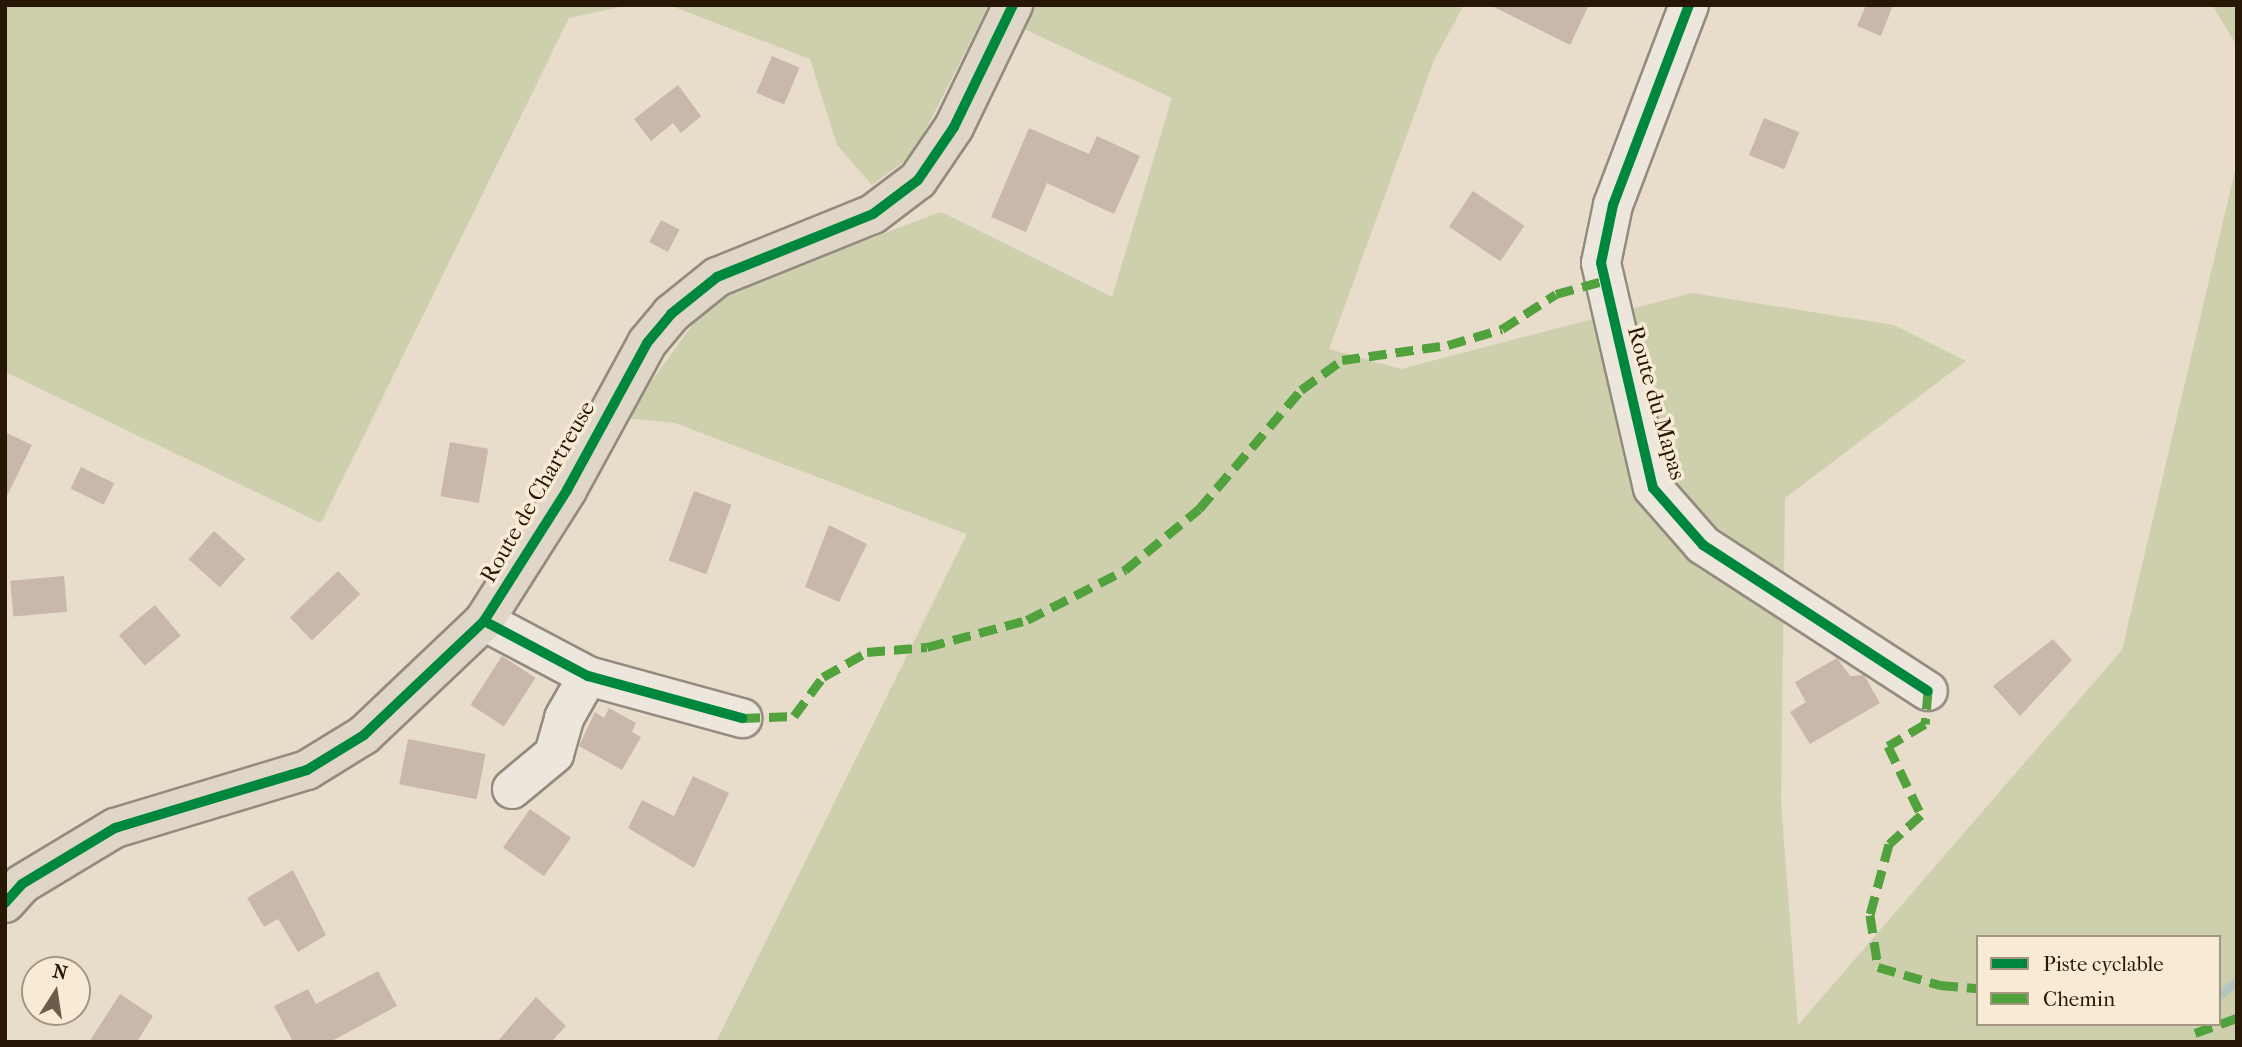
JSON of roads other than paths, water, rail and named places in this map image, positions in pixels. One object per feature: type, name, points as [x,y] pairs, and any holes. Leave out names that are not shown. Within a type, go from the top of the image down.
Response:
[{"type":"main road","name":"Route de Chartreuse","points":[[5,903],[22,884],[115,828],[295,774],[344,751],[484,621],[540,536],[647,343],[671,314],[717,277],[873,214],[918,180],[954,127],[1013,5]]},
{"type":"street","name":"Route du Mapas","points":[[1689,5],[1626,168],[1601,263],[1653,488],[1703,545],[1928,691]]},
{"type":"street","points":[[484,621],[588,676],[742,718]]},
{"type":"street","points":[[512,789],[554,754],[564,718],[588,676]]},
{"type":"waterway","points":[[2221,993],[2237,981]]}]
